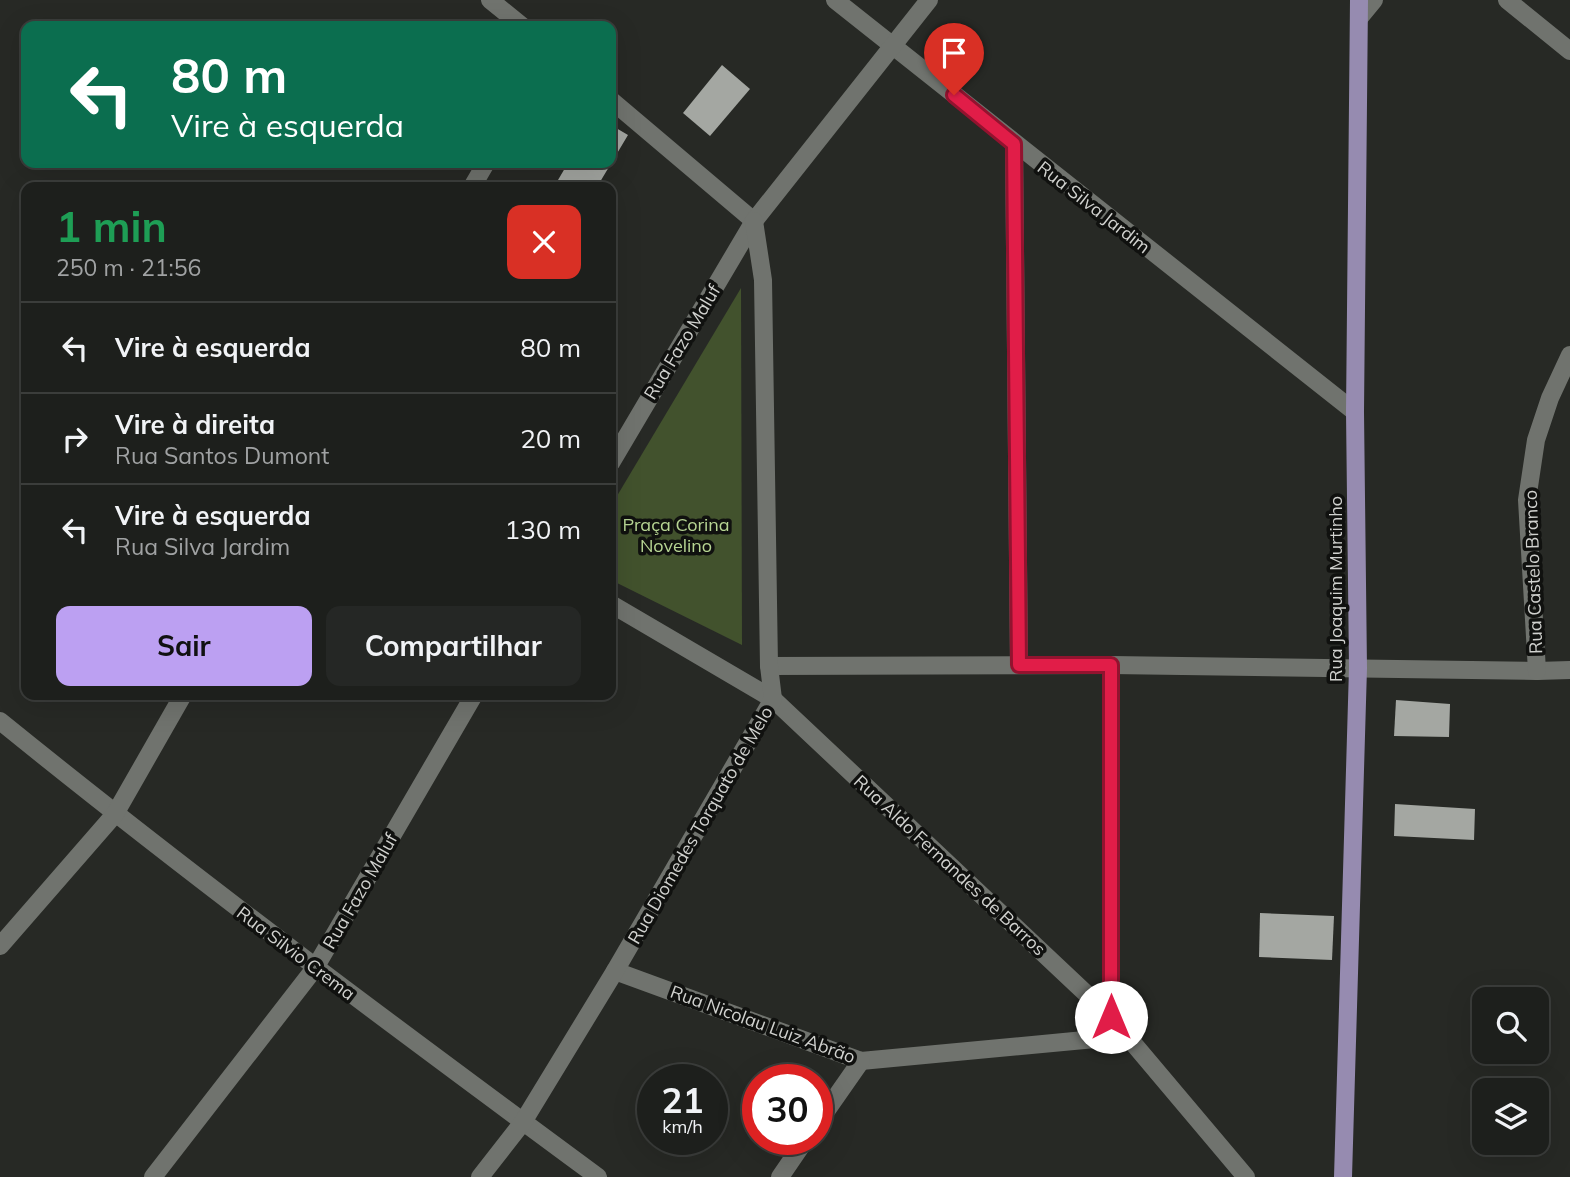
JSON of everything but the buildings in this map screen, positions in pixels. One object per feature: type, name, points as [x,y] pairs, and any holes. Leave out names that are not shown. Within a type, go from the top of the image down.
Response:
[{"type":"main road","name":"Rua Joaquim Murtinho","points":[[1343,1177],[1358,668],[1355,412],[1360,9]]},
{"type":"street","points":[[490,0],[516,21]]},
{"type":"street","name":"Rua Silva Jardim","points":[[835,0],[1355,412]]},
{"type":"street","name":"Rua Fazo Maluf","points":[[616,455],[754,221],[929,0]]},
{"type":"street","points":[[1360,9],[1374,0]]},
{"type":"street","points":[[1507,0],[1570,51]]},
{"type":"street","points":[[616,104],[754,221]]},
{"type":"street","points":[[1014,144],[1019,665]]},
{"type":"street","name":"Rua Diomedes Torquato de Melo","points":[[480,1177],[523,1122],[774,699],[769,666],[763,280],[754,221]]},
{"type":"street","name":"Rua Castelo Branco","points":[[1537,671],[1527,500],[1536,440],[1550,398],[1570,355]]},
{"type":"street","name":"Rua Aldo Fernandes de Barros","points":[[616,607],[774,699],[1111,1017],[1246,1177]]},
{"type":"street","points":[[1111,665],[1111,1017]]},
{"type":"street","points":[[769,666],[1111,665],[1570,670]]},
{"type":"street","points":[[0,946],[115,814],[180,700]]},
{"type":"street","name":"Rua Fazo Maluf","points":[[153,1177],[315,968],[471,700]]},
{"type":"street","name":"Rua Silvio Crema","points":[[0,721],[115,814],[315,968],[598,1177]]},
{"type":"street","name":"Rua Nicolau Luiz Abrão","points":[[615,971],[861,1060],[1095,1039],[1111,1017]]},
{"type":"street","points":[[833,1101],[861,1060]]},
{"type":"street","points":[[780,1177],[795,1155]]},
{"type":"green space","name":"Praça Corina Novelino","points":[[741,288],[742,645],[616,582],[616,498]]},
{"type":"route","points":[[954,95],[1014,144],[1019,665],[1111,665],[1111,1017]]}]
